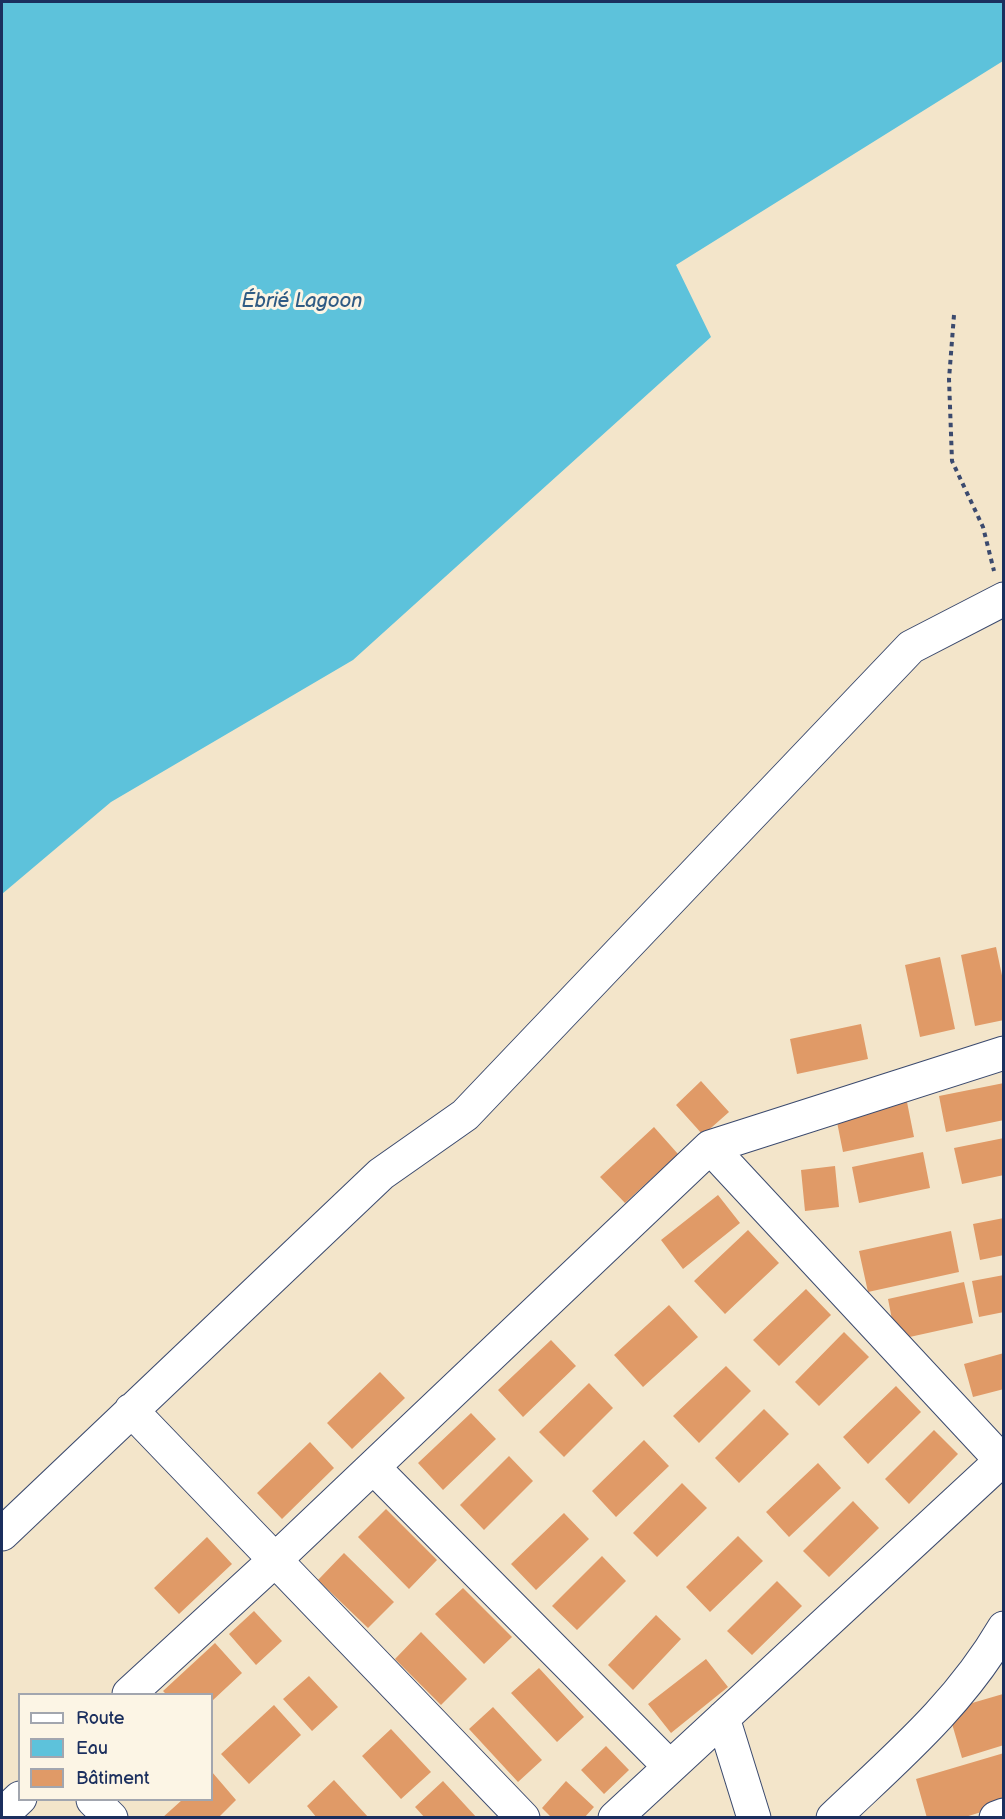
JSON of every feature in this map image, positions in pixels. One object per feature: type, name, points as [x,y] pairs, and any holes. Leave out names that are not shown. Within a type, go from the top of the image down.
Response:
[{"type":"street","points":[[2,1534],[381,1174],[465,1114],[911,647],[1002,600]]},
{"type":"street","points":[[131,1693],[710,1147],[1004,1053]]},
{"type":"street","points":[[615,1818],[1002,1459],[710,1147]]},
{"type":"street","points":[[132,1410],[523,1818]]},
{"type":"street","points":[[373,1467],[670,1767]]},
{"type":"street","points":[[833,1818],[944,1711],[1004,1628]]},
{"type":"street","points":[[723,1718],[754,1818]]},
{"type":"street","points":[[2,1815],[18,1800]]},
{"type":"street","points":[[94,1801],[111,1818]]},
{"type":"street","points":[[996,1818],[1004,1815]]},
{"type":"path","points":[[954,315],[949,379],[952,461],[983,528],[1002,600]]},
{"type":"water","name":"Ébrié Lagoon","points":[[2,2],[1003,2],[1003,61],[676,265],[711,337],[353,660],[111,802],[2,894]]},
{"type":"building","points":[[996,947],[1004,985],[1004,1020],[975,1026],[961,955]]},
{"type":"building","points":[[940,957],[955,1029],[920,1037],[905,965]]},
{"type":"building","points":[[861,1024],[868,1059],[797,1074],[790,1039]]},
{"type":"building","points":[[701,1081],[729,1112],[703,1135],[676,1105]]},
{"type":"building","points":[[1004,1083],[1004,1120],[946,1132],[939,1096]]},
{"type":"building","points":[[907,1102],[914,1137],[843,1152],[836,1117]]},
{"type":"building","points":[[654,1127],[678,1154],[625,1203],[600,1177]]},
{"type":"building","points":[[1004,1138],[1004,1175],[962,1184],[954,1148]]},
{"type":"building","points":[[923,1152],[930,1188],[859,1203],[852,1167]]},
{"type":"building","points":[[835,1166],[839,1207],[805,1211],[801,1170]]},
{"type":"building","points":[[718,1195],[740,1223],[683,1269],[661,1240]]},
{"type":"building","points":[[1004,1218],[1004,1255],[980,1260],[973,1224]]},
{"type":"building","points":[[748,1230],[779,1263],[725,1314],[694,1281]]},
{"type":"building","points":[[951,1231],[959,1272],[868,1292],[859,1251]]},
{"type":"building","points":[[1004,1275],[1004,1312],[979,1317],[972,1281]]},
{"type":"building","points":[[964,1282],[973,1323],[896,1340],[888,1299]]},
{"type":"building","points":[[806,1289],[831,1315],[779,1366],[753,1340]]},
{"type":"building","points":[[669,1305],[698,1337],[643,1387],[614,1355]]},
{"type":"building","points":[[844,1332],[869,1357],[819,1406],[795,1382]]},
{"type":"building","points":[[551,1340],[576,1366],[523,1417],[498,1390]]},
{"type":"building","points":[[1004,1353],[1004,1389],[973,1397],[964,1364]]},
{"type":"building","points":[[726,1366],[751,1391],[699,1443],[673,1416]]},
{"type":"building","points":[[380,1372],[405,1398],[352,1449],[327,1423]]},
{"type":"building","points":[[589,1383],[613,1408],[564,1457],[539,1432]]},
{"type":"building","points":[[896,1386],[921,1412],[868,1464],[843,1437]]},
{"type":"building","points":[[764,1409],[789,1434],[739,1483],[715,1458]]},
{"type":"building","points":[[471,1413],[496,1439],[443,1490],[418,1463]]},
{"type":"building","points":[[934,1430],[958,1454],[909,1504],[885,1479]]},
{"type":"building","points":[[644,1440],[669,1466],[616,1517],[592,1491]]},
{"type":"building","points":[[310,1442],[334,1468],[282,1519],[257,1493]]},
{"type":"building","points":[[509,1456],[533,1481],[484,1530],[460,1505]]},
{"type":"building","points":[[818,1463],[841,1488],[789,1537],[766,1512]]},
{"type":"building","points":[[682,1483],[707,1508],[657,1557],[633,1533]]},
{"type":"building","points":[[853,1501],[879,1528],[829,1577],[803,1551]]},
{"type":"building","points":[[386,1509],[437,1560],[409,1589],[358,1537]]},
{"type":"building","points":[[564,1513],[589,1539],[536,1590],[511,1564]]},
{"type":"building","points":[[738,1536],[763,1561],[710,1612],[686,1587]]},
{"type":"building","points":[[207,1537],[232,1564],[179,1614],[154,1588]]},
{"type":"building","points":[[344,1553],[394,1602],[368,1628],[318,1580]]},
{"type":"building","points":[[602,1556],[626,1581],[577,1630],[552,1606]]},
{"type":"building","points":[[777,1581],[802,1606],[752,1655],[727,1631]]},
{"type":"building","points":[[463,1588],[512,1637],[484,1664],[435,1614]]},
{"type":"building","points":[[254,1611],[282,1641],[256,1665],[229,1634]]},
{"type":"building","points":[[656,1615],[681,1639],[633,1690],[608,1665]]},
{"type":"building","points":[[421,1632],[467,1679],[441,1705],[395,1659]]},
{"type":"building","points":[[215,1643],[242,1673],[213,1700],[213,1693],[165,1693],[163,1691]]},
{"type":"building","points":[[706,1659],[728,1687],[671,1733],[648,1704]]},
{"type":"building","points":[[539,1668],[584,1717],[557,1742],[511,1693]]},
{"type":"building","points":[[309,1676],[338,1707],[312,1731],[283,1699]]},
{"type":"building","points":[[1003,1694],[1004,1745],[962,1758],[948,1710]]},
{"type":"building","points":[[274,1705],[301,1735],[249,1784],[221,1754]]},
{"type":"building","points":[[493,1707],[542,1760],[518,1782],[469,1729]]},
{"type":"building","points":[[391,1729],[431,1772],[401,1799],[362,1756]]},
{"type":"building","points":[[606,1746],[629,1770],[604,1794],[581,1770]]},
{"type":"building","points":[[1004,1753],[1004,1805],[962,1818],[927,1818],[916,1779]]},
{"type":"building","points":[[213,1773],[236,1800],[218,1818],[162,1818],[181,1801],[213,1801]]},
{"type":"building","points":[[334,1780],[369,1818],[317,1818],[307,1806]]},
{"type":"building","points":[[443,1781],[477,1818],[425,1818],[415,1807]]},
{"type":"building","points":[[566,1781],[594,1807],[584,1818],[552,1818],[542,1808]]}]
